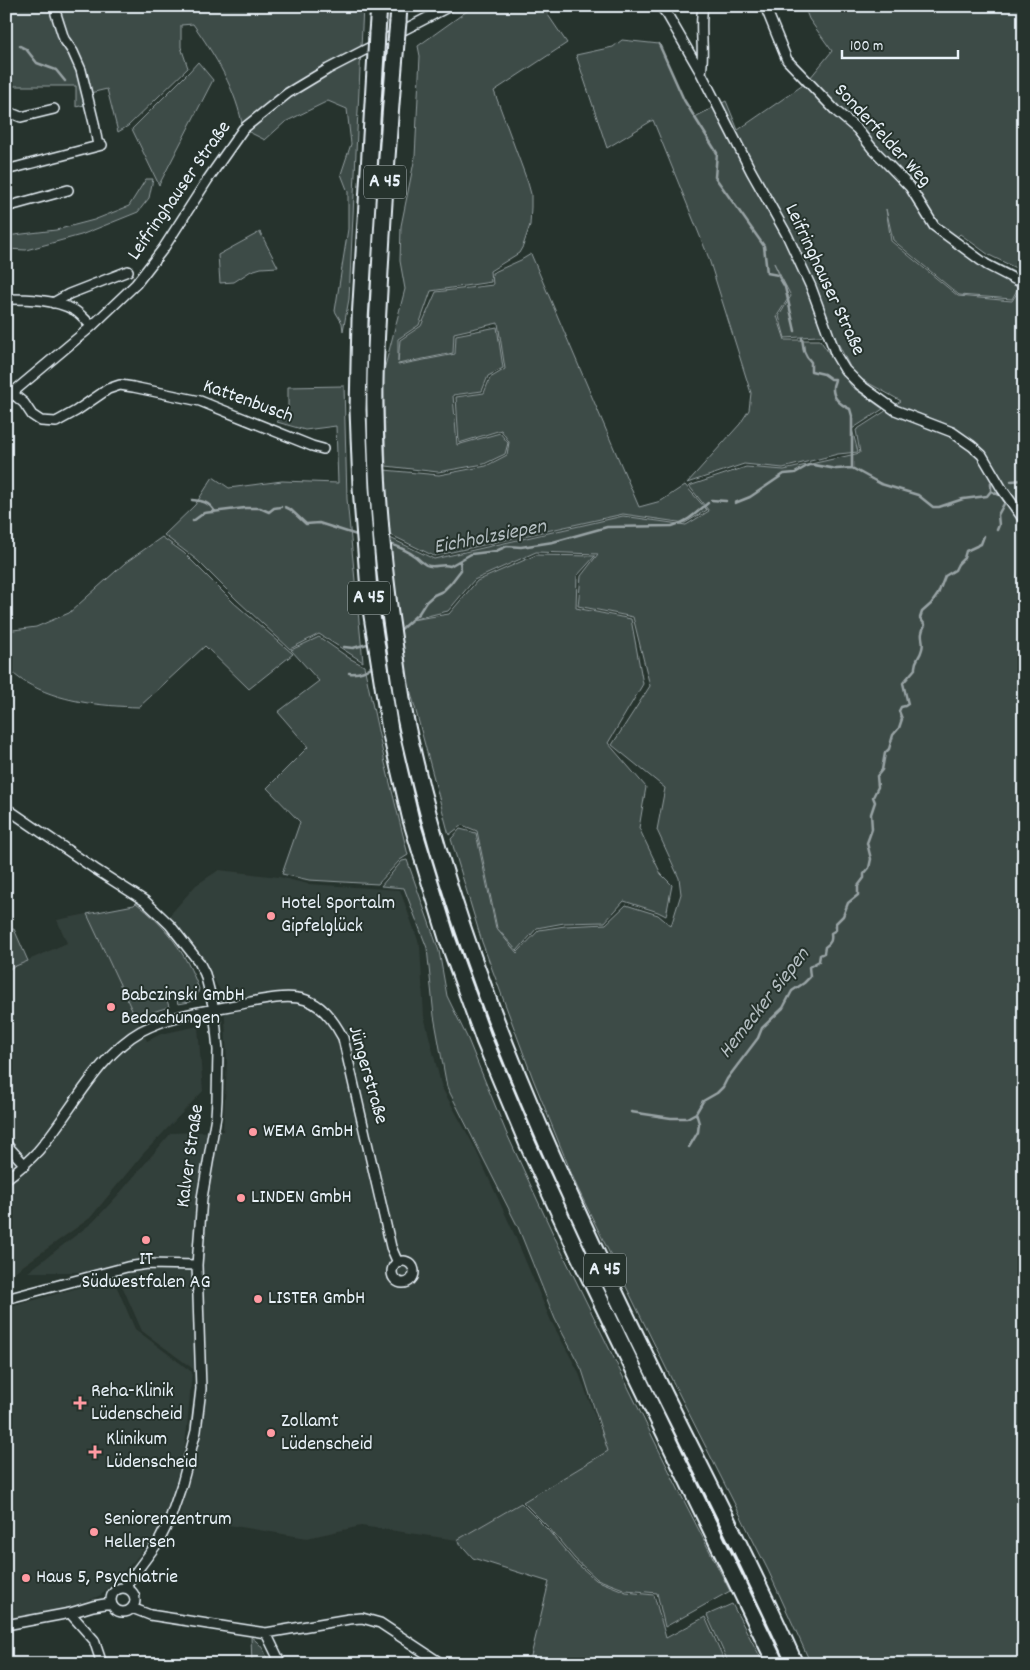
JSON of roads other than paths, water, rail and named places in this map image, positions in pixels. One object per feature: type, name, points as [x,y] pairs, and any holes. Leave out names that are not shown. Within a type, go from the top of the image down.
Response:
[{"type":"highway","name":"A 45","points":[[379,6],[360,320],[358,410],[361,487],[370,603],[392,739],[411,820],[447,938],[484,1040],[528,1145],[579,1256],[776,1664]]},
{"type":"highway","name":"A 45","points":[[399,6],[384,194],[377,320],[375,408],[378,500],[388,603],[405,712],[421,786],[442,865],[466,939],[488,1001],[533,1113],[619,1299],[795,1664]]},
{"type":"street","name":"Leifringhauser Straße","points":[[92,326],[136,284],[159,255],[243,129],[288,93],[322,72],[450,6]]},
{"type":"street","name":"Leifringhauser Straße","points":[[660,6],[667,14],[701,73],[751,171],[787,235],[811,287],[836,355],[845,370],[860,385],[895,410],[952,432],[972,446],[982,455],[1002,489],[1024,520]]},
{"type":"street","name":"Leifringhauser Straße","points":[[701,73],[703,62],[701,29],[703,6]]},
{"type":"street","name":"Sonderfelder Weg","points":[[766,6],[787,60],[836,112],[857,129],[872,148],[910,187],[934,226],[987,265],[1024,284]]},
{"type":"street","points":[[6,170],[100,145],[82,70],[64,39],[56,14]]},
{"type":"street","points":[[6,111],[21,117],[54,109]]},
{"type":"street","points":[[6,206],[68,190]]},
{"type":"street","name":"Leifringhauser Straße","points":[[53,303],[69,294],[128,271]]},
{"type":"street","points":[[6,299],[53,303],[74,310],[92,326],[9,396]]},
{"type":"street","name":"Kattenbusch","points":[[9,396],[24,404],[32,415],[41,421],[56,422],[108,389],[120,385],[200,401],[312,446],[324,449]]},
{"type":"street","name":"Kalver Straße","points":[[6,808],[145,901],[170,925],[199,962],[205,974],[214,1009],[218,1050],[217,1100],[202,1198],[197,1265],[201,1389],[196,1431],[182,1484],[170,1519],[159,1541],[124,1588]]},
{"type":"street","name":"Jüngerstraße","points":[[6,1179],[25,1165],[51,1134],[100,1068],[118,1048],[142,1031],[175,1017],[279,997],[300,998],[318,1006],[334,1022],[343,1038],[391,1247],[398,1263]]},
{"type":"street","points":[[6,1144],[25,1165]]},
{"type":"street","points":[[6,1299],[80,1278],[138,1265],[197,1265]]},
{"type":"street","points":[[124,1588],[130,1590],[134,1595],[135,1601],[132,1608],[120,1612],[114,1609],[111,1597],[118,1589],[124,1588]]},
{"type":"street","points":[[6,1625],[111,1603]]},
{"type":"street","points":[[132,1608],[150,1615],[266,1633],[362,1618],[380,1623],[442,1664]]},
{"type":"street","points":[[70,1613],[94,1640],[102,1664]]},
{"type":"street","points":[[266,1633],[281,1664]]},
{"type":"waterway","points":[[659,44],[684,100],[717,153],[715,177],[764,246],[767,273],[778,275],[785,287],[795,331]]},
{"type":"waterway","points":[[20,46],[26,49],[37,63],[56,70],[65,81]]},
{"type":"waterway","points":[[802,338],[804,351],[811,362],[811,371],[835,379],[833,386],[834,395],[840,403],[850,409],[852,416],[852,468]]},
{"type":"waterway","name":"Eichholzsiepen","points":[[735,503],[750,497],[784,474],[795,473],[809,465],[836,469],[852,468],[881,484],[918,495],[933,507],[939,507],[963,499],[987,496],[991,491],[991,483]]},
{"type":"waterway","name":"Eichholzsiepen","points":[[1011,481],[1024,480]]},
{"type":"waterway","name":"Hemecker Siepen","points":[[991,491],[1001,496],[1005,502],[998,515],[999,525],[997,530]]},
{"type":"waterway","points":[[192,500],[205,503],[215,512]]},
{"type":"waterway","name":"Eichholzsiepen","points":[[711,500],[726,501]]},
{"type":"waterway","name":"Eichholzsiepen","points":[[387,543],[410,553],[426,565],[450,566],[471,554],[496,551],[507,546],[521,547],[553,542],[607,527],[672,526],[687,520],[708,503]]},
{"type":"waterway","name":"Eichholzsiepen","points":[[193,521],[204,513],[245,508],[260,508],[269,512],[274,508],[281,507]]},
{"type":"waterway","name":"Eichholzsiepen","points":[[285,507],[306,524],[319,523],[360,536]]},
{"type":"waterway","name":"Hemecker Siepen","points":[[631,1112],[671,1118],[687,1118],[696,1113],[703,1101],[723,1087],[758,1038],[762,1028],[783,1008],[792,991],[810,977],[809,967],[819,961],[820,955],[824,953],[825,947],[831,941],[831,933],[836,930],[836,923],[843,916],[848,903],[858,895],[858,886],[869,868],[871,859],[867,843],[872,829],[871,814],[875,802],[873,797],[878,787],[877,776],[882,770],[885,753],[889,749],[893,735],[899,728],[902,719],[899,711],[901,707],[908,704],[903,683],[915,669],[915,663],[922,649],[922,633],[925,625],[920,618],[922,612],[938,594],[945,576],[955,570],[964,558],[966,551],[981,544],[984,536]]},
{"type":"waterway","points":[[399,631],[419,613],[426,602],[434,595],[443,591],[451,583],[461,570],[460,561]]},
{"type":"waterway","points":[[344,647],[353,648],[371,643]]},
{"type":"waterway","points":[[349,673],[363,671],[375,664]]},
{"type":"waterway","points":[[689,1147],[698,1132],[699,1123],[696,1113]]},
{"type":"place","name":"Hotel Sportalm Gipfelglück","points":[[271,916]]},
{"type":"place","name":"Babczinski GmbH Bedachungen","points":[[111,1007]]},
{"type":"place","name":"WEMA GmbH","points":[[253,1132]]},
{"type":"place","name":"LINDEN GmbH","points":[[241,1198]]},
{"type":"place","name":"IT Südwestfalen AG","points":[[146,1240]]},
{"type":"place","name":"LISTER GmbH","points":[[258,1299]]},
{"type":"place","name":"Reha-Klinik Lüdenscheid","points":[[80,1403]]},
{"type":"place","name":"Zollamt Lüdenscheid","points":[[271,1433]]},
{"type":"place","name":"Klinikum Lüdenscheid","points":[[95,1452]]},
{"type":"place","name":"Seniorenzentrum Hellersen","points":[[94,1532]]},
{"type":"place","name":"Haus 5, Psychiatrie","points":[[26,1578]]}]
